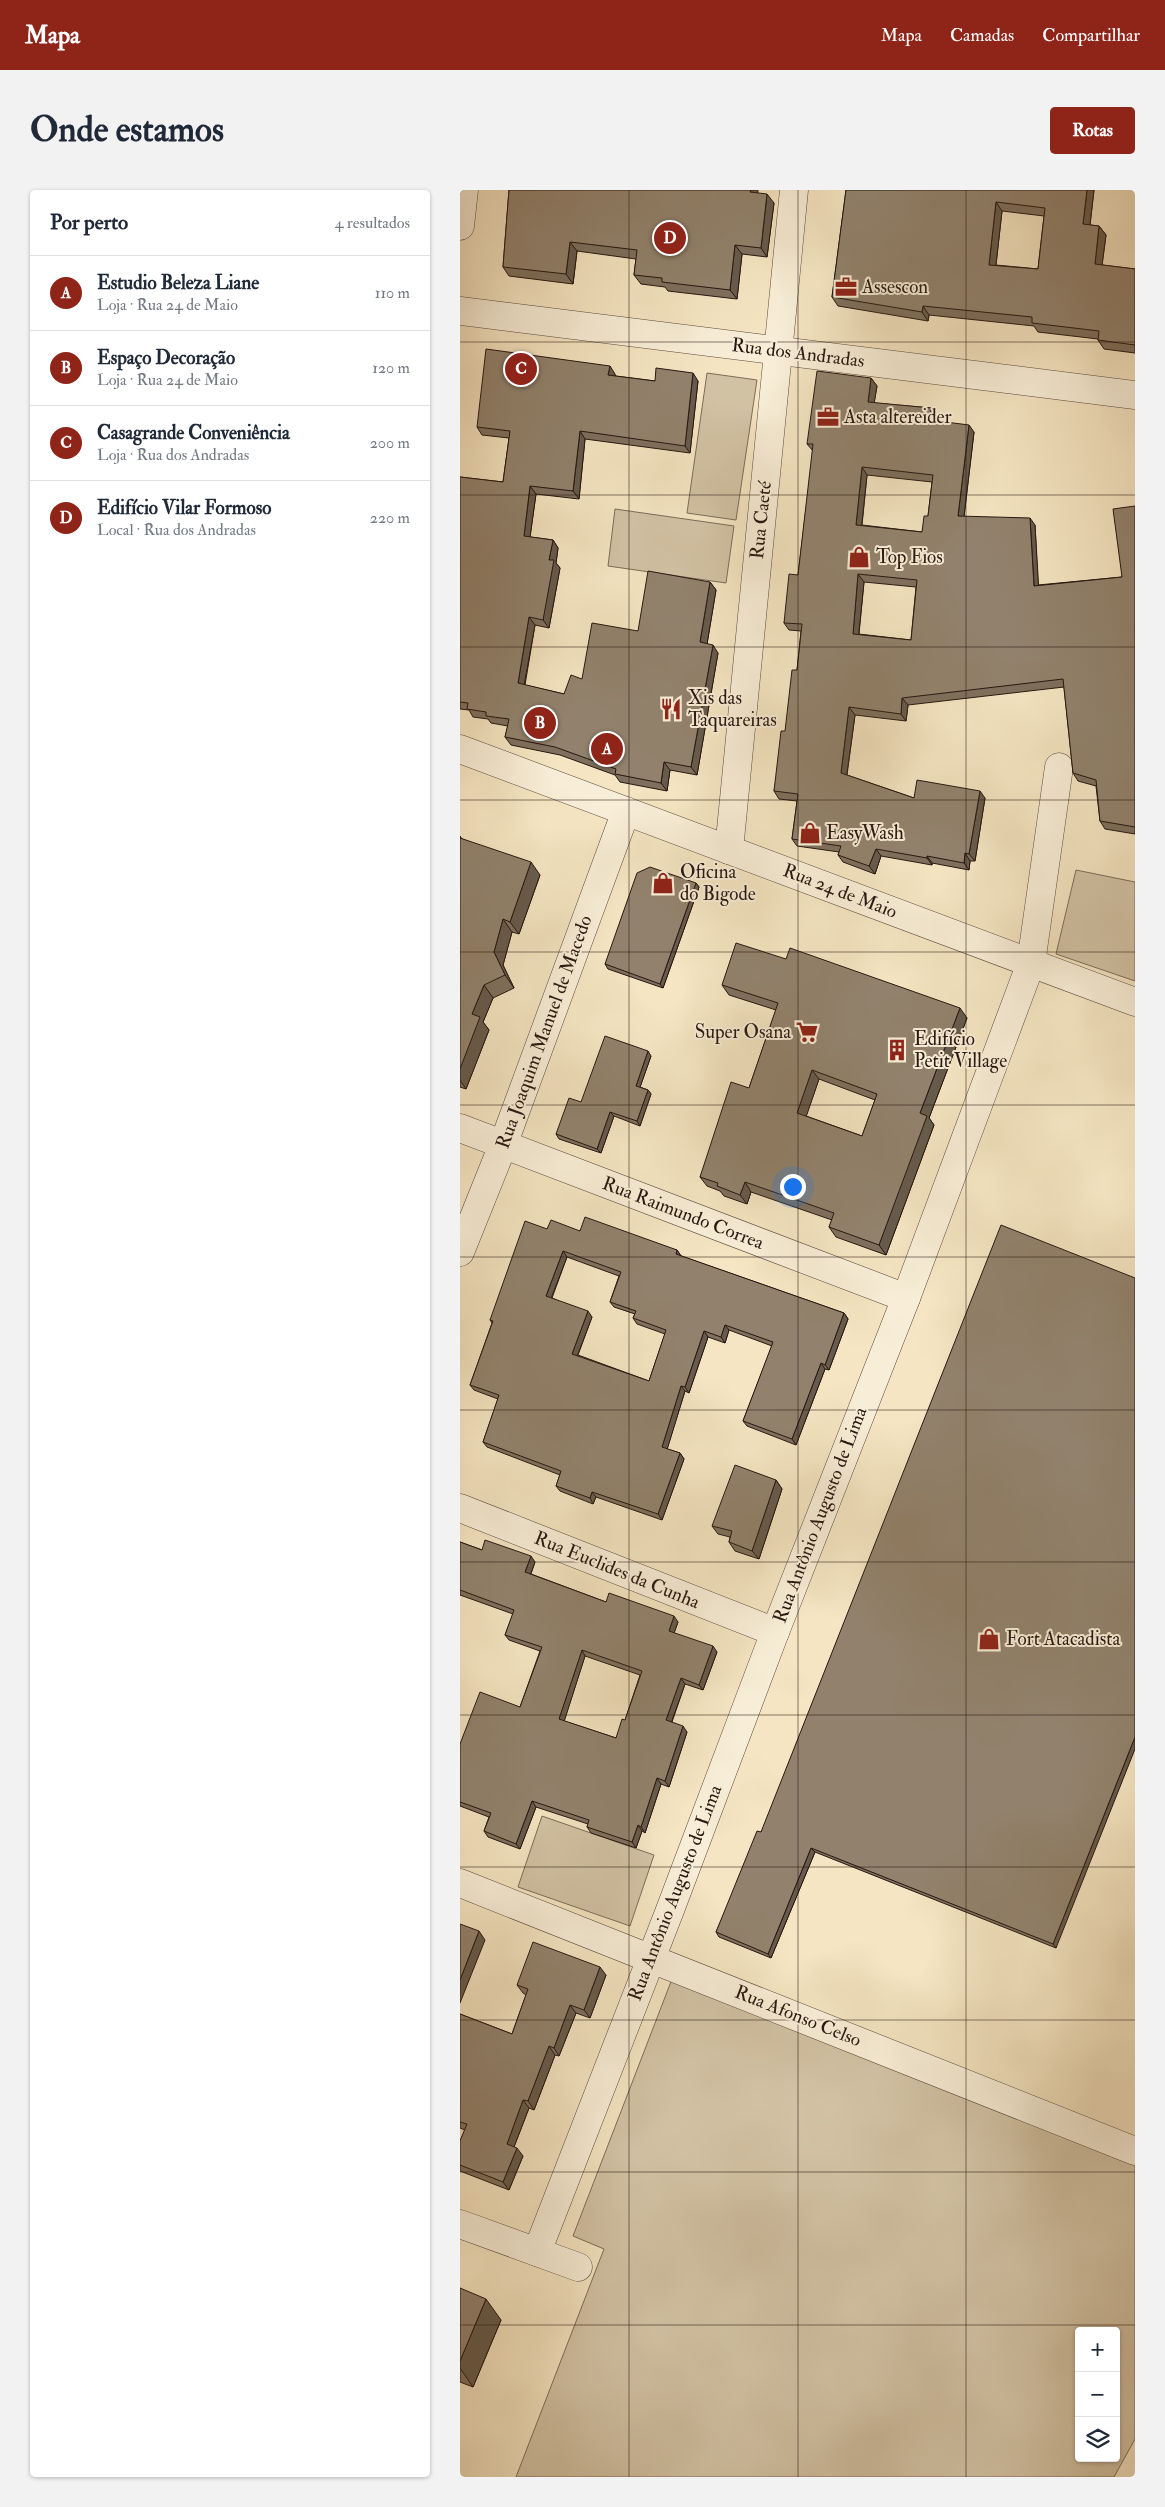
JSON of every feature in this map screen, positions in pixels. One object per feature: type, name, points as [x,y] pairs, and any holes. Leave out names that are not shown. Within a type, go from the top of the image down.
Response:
[{"type":"street","points":[[460,226],[464,190]]},
{"type":"street","name":"Rua Caeté","points":[[729,850],[794,190]]},
{"type":"street","name":"Rua dos Andradas","points":[[460,311],[1135,395]]},
{"type":"street","name":"Rua 24 de Maio","points":[[460,748],[1135,1002]]},
{"type":"street","name":"Rua Antônio Augusto de Lima","points":[[537,2252],[650,1957],[670,1910],[775,1632],[906,1298],[1031,963],[1058,767]]},
{"type":"street","name":"Rua Joaquim Manuel de Macedo","points":[[460,1252],[503,1145],[626,811]]},
{"type":"street","name":"Rua Raimundo Correa","points":[[460,1128],[906,1298]]},
{"type":"street","name":"Rua Euclides da Cunha","points":[[460,1508],[775,1632]]},
{"type":"street","name":"Rua Afonso Celso","points":[[460,1883],[650,1957],[1135,2152]]},
{"type":"street","points":[[460,2224],[578,2267]]},
{"type":"shaded area","points":[[707,373],[757,380],[736,520],[687,513]]},
{"type":"shaded area","points":[[615,509],[734,526],[726,583],[608,566]]},
{"type":"shaded area","points":[[1076,870],[1135,882],[1135,981],[1056,954]]},
{"type":"shaded area","points":[[542,1816],[654,1855],[630,1926],[518,1887]]},
{"type":"shaded area","points":[[672,1979],[1135,2162],[1135,2439],[1114,2477],[516,2477],[604,2249],[573,2236]]},
{"type":"building","points":[[509,190],[751,190],[750,192],[767,194],[761,248],[735,245],[730,290],[662,282],[662,278],[634,275],[637,250],[570,242],[566,274],[503,267]]},
{"type":"building","points":[[846,190],[1087,190],[1083,224],[1099,226],[1095,264],[1135,269],[1135,345],[1098,340],[1099,331],[1032,323],[1032,317],[923,306],[922,312],[832,297]],"holes":[[[996,202],[1045,208],[1038,269],[989,265]]]},
{"type":"building","points":[[486,349],[610,366],[608,375],[655,381],[656,368],[693,373],[685,446],[580,431],[573,491],[530,486],[524,536],[553,540],[549,560],[554,560],[543,620],[529,617],[518,683],[564,694],[571,675],[582,679],[592,623],[638,631],[648,571],[710,582],[700,642],[713,645],[691,767],[664,762],[661,783],[615,774],[616,769],[555,747],[505,737],[509,719],[486,716],[486,712],[467,709],[468,703],[460,702],[460,477],[503,482],[510,431],[477,427]]},
{"type":"building","points":[[817,371],[871,378],[868,402],[931,408],[930,420],[969,425],[958,516],[1030,518],[1034,586],[1122,577],[1113,509],[1135,506],[1135,827],[1100,821],[1096,780],[1073,773],[1063,679],[902,698],[901,714],[849,707],[841,773],[914,798],[917,780],[980,791],[969,854],[965,853],[964,863],[876,849],[869,866],[838,855],[841,846],[792,839],[798,794],[774,791],[781,731],[785,731],[792,670],[797,670],[802,624],[784,623],[789,574],[798,575],[813,444],[807,444]],"holes":[[[862,467],[933,475],[928,516],[924,516],[922,532],[856,525]],[[858,574],[917,580],[911,640],[853,634]]]},
{"type":"building","points":[[460,838],[531,862],[510,922],[503,919],[494,952],[505,975],[484,985],[472,1014],[480,1017],[460,1069]]},
{"type":"building","points":[[650,867],[696,883],[660,984],[605,964],[637,873]]},
{"type":"building","points":[[736,943],[786,959],[790,948],[960,1008],[920,1113],[927,1116],[879,1245],[829,1227],[834,1213],[745,1182],[740,1195],[717,1186],[718,1183],[700,1177],[731,1082],[749,1088],[778,1003],[722,985]],"holes":[[[812,1070],[877,1094],[862,1136],[797,1113]]]},
{"type":"building","points":[[605,1036],[648,1051],[636,1086],[648,1090],[637,1121],[610,1112],[597,1149],[556,1134],[569,1098],[581,1102]]},
{"type":"building","points":[[585,1217],[677,1250],[676,1254],[844,1313],[825,1365],[821,1363],[792,1439],[743,1421],[773,1342],[725,1325],[721,1337],[704,1331],[685,1387],[681,1386],[662,1447],[680,1453],[658,1514],[592,1492],[590,1498],[556,1486],[561,1471],[483,1442],[499,1395],[470,1385],[493,1321],[490,1320],[525,1221],[547,1229],[551,1220],[580,1231]],"holes":[[[563,1251],[621,1272],[610,1302],[636,1311],[633,1318],[666,1330],[649,1381],[572,1354],[588,1311],[546,1296]]]},
{"type":"building","name":"Fort Atacadista","points":[[1001,1225],[1135,1278],[1135,1737],[1053,1944],[811,1848],[768,1954],[716,1932],[757,1831],[761,1832]]},
{"type":"building","points":[[735,1465],[776,1480],[752,1551],[729,1542],[732,1531],[712,1526]]},
{"type":"building","points":[[485,1540],[531,1556],[525,1572],[606,1602],[609,1593],[674,1616],[669,1631],[713,1646],[699,1685],[681,1678],[666,1720],[683,1726],[665,1781],[657,1778],[641,1827],[638,1825],[632,1842],[587,1827],[589,1820],[532,1801],[516,1844],[484,1831],[491,1813],[460,1802],[460,1744],[480,1692],[520,1707],[542,1647],[505,1635],[514,1610],[460,1590],[460,1542],[482,1550]],"holes":[[[582,1650],[642,1671],[625,1720],[622,1719],[616,1738],[559,1719]]]},
{"type":"building","points":[[460,1924],[479,1931],[460,1980]]},
{"type":"building","points":[[533,1942],[600,1967],[584,2010],[570,2005],[554,2048],[549,2046],[528,2101],[523,2100],[507,2144],[517,2148],[503,2182],[460,2165],[460,2141],[467,2124],[460,2122],[460,2014],[512,2034],[528,1989],[517,1985]]},
{"type":"building","points":[[460,2288],[486,2299],[460,2361]]},
{"type":"place","name":"Edifício Vilar Formoso","points":[[670,238]]},
{"type":"place","name":"Assescon","points":[[846,287]]},
{"type":"place","name":"Casagrande Conveniência","points":[[521,369]]},
{"type":"place","name":"Asta altereider","points":[[828,417]]},
{"type":"place","name":"Top Fios","points":[[859,557]]},
{"type":"place","name":"Xis das Taquareiras","points":[[671,709]]},
{"type":"place","name":"Espaço Decoração","points":[[540,723]]},
{"type":"place","name":"Estudio Beleza Liane","points":[[607,749]]},
{"type":"place","name":"EasyWash","points":[[810,833]]},
{"type":"place","name":"Oficina do Bigode","points":[[663,883]]},
{"type":"place","name":"Super Osana","points":[[807,1032]]},
{"type":"place","name":"Edifício Petit Village","points":[[897,1050]]},
{"type":"place","name":"Fort Atacadista","points":[[989,1639]]}]
